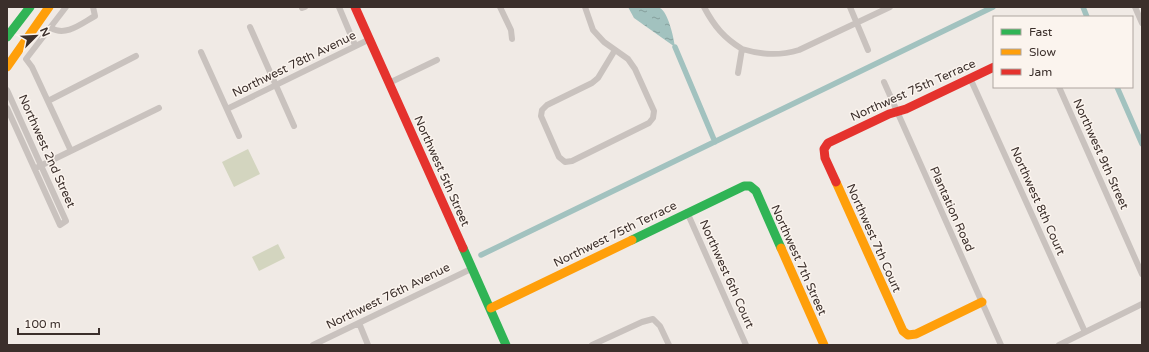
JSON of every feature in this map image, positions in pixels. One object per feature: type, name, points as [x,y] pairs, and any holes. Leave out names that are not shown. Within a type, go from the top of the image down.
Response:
[{"type":"street","points":[[7,37],[30,7]]},
{"type":"street","points":[[7,67],[49,7]]},
{"type":"street","points":[[66,7],[26,59],[32,67],[71,151]]},
{"type":"street","points":[[51,28],[64,32],[95,16],[93,7]]},
{"type":"street","points":[[339,7],[355,45]]},
{"type":"street","points":[[500,7],[511,30],[512,39]]},
{"type":"street","points":[[585,7],[593,30],[604,42],[628,59],[635,69],[654,111],[653,118],[649,123],[572,161],[565,162],[559,157],[541,116],[542,110],[547,105],[592,83],[598,78],[615,50]]},
{"type":"street","points":[[704,7],[714,26],[727,39],[742,49],[760,54],[784,54],[799,50],[857,24],[890,7]]},
{"type":"street","points":[[850,7],[868,50]]},
{"type":"street","points":[[1135,7],[1142,23]]},
{"type":"street","name":"Northwest 5th Street","points":[[358,8],[389,83],[473,268],[506,345]]},
{"type":"street","points":[[250,26],[294,126]]},
{"type":"street","name":"Northwest 78th Avenue","points":[[227,109],[276,86],[355,45],[370,39]]},
{"type":"street","points":[[738,73],[742,49]]},
{"type":"street","points":[[201,52],[239,136]]},
{"type":"street","points":[[48,101],[136,56]]},
{"type":"street","points":[[389,83],[437,60]]},
{"type":"street","name":"Northwest 75th Terrace","points":[[824,149],[828,143],[993,67]]},
{"type":"street","name":"Northwest 8th Court","points":[[970,78],[1085,332]]},
{"type":"street","name":"Plantation Road","points":[[884,82],[1001,345]]},
{"type":"street","name":"Northwest 9th Street","points":[[1059,88],[1142,274]]},
{"type":"street","name":"Northwest 2nd Street","points":[[7,90],[66,221],[60,224],[7,108]]},
{"type":"street","points":[[35,168],[159,108]]},
{"type":"street","name":"Northwest 7th Court","points":[[824,149],[825,158],[903,331],[908,335],[916,334],[982,302]]},
{"type":"street","name":"Northwest 75th Terrace","points":[[490,308],[688,212],[744,186],[750,186]]},
{"type":"street","name":"Northwest 7th Street","points":[[750,186],[756,191],[824,345]]},
{"type":"street","points":[[46,193],[52,190]]},
{"type":"street","name":"Northwest 6th Court","points":[[688,212],[746,345]]},
{"type":"street","name":"Northwest 76th Avenue","points":[[313,345],[473,268]]},
{"type":"street","points":[[1059,345],[1142,304]]},
{"type":"street","points":[[592,345],[642,322],[653,319],[660,326],[669,345]]},
{"type":"street","points":[[359,323],[368,345]]},
{"type":"green space","points":[[248,149],[260,174],[234,187],[222,162]]},
{"type":"green space","points":[[278,244],[285,258],[259,271],[252,257]]},
{"type":"water","points":[[653,6],[663,10],[670,26],[675,47],[634,18],[628,7]]},
{"type":"waterway","points":[[481,255],[993,7]]},
{"type":"waterway","points":[[1083,7],[1087,16]]},
{"type":"waterway","points":[[675,47],[715,142]]},
{"type":"waterway","points":[[1117,88],[1142,144]]},
{"type":"traffic: fast","points":[[7,37],[30,7]]},
{"type":"traffic: fast","points":[[632,240],[744,186],[750,186],[756,191],[781,248]]},
{"type":"traffic: fast","points":[[463,248],[506,345]]},
{"type":"traffic: slow","points":[[7,67],[49,7]]},
{"type":"traffic: slow","points":[[836,182],[903,331],[908,335],[916,334],[982,302]]},
{"type":"traffic: slow","points":[[491,308],[632,240]]},
{"type":"traffic: slow","points":[[781,248],[824,345]]},
{"type":"traffic: jam","points":[[355,7],[463,248]]},
{"type":"traffic: jam","points":[[836,182],[825,158],[824,149],[828,143],[889,114],[906,109],[993,67]]}]
